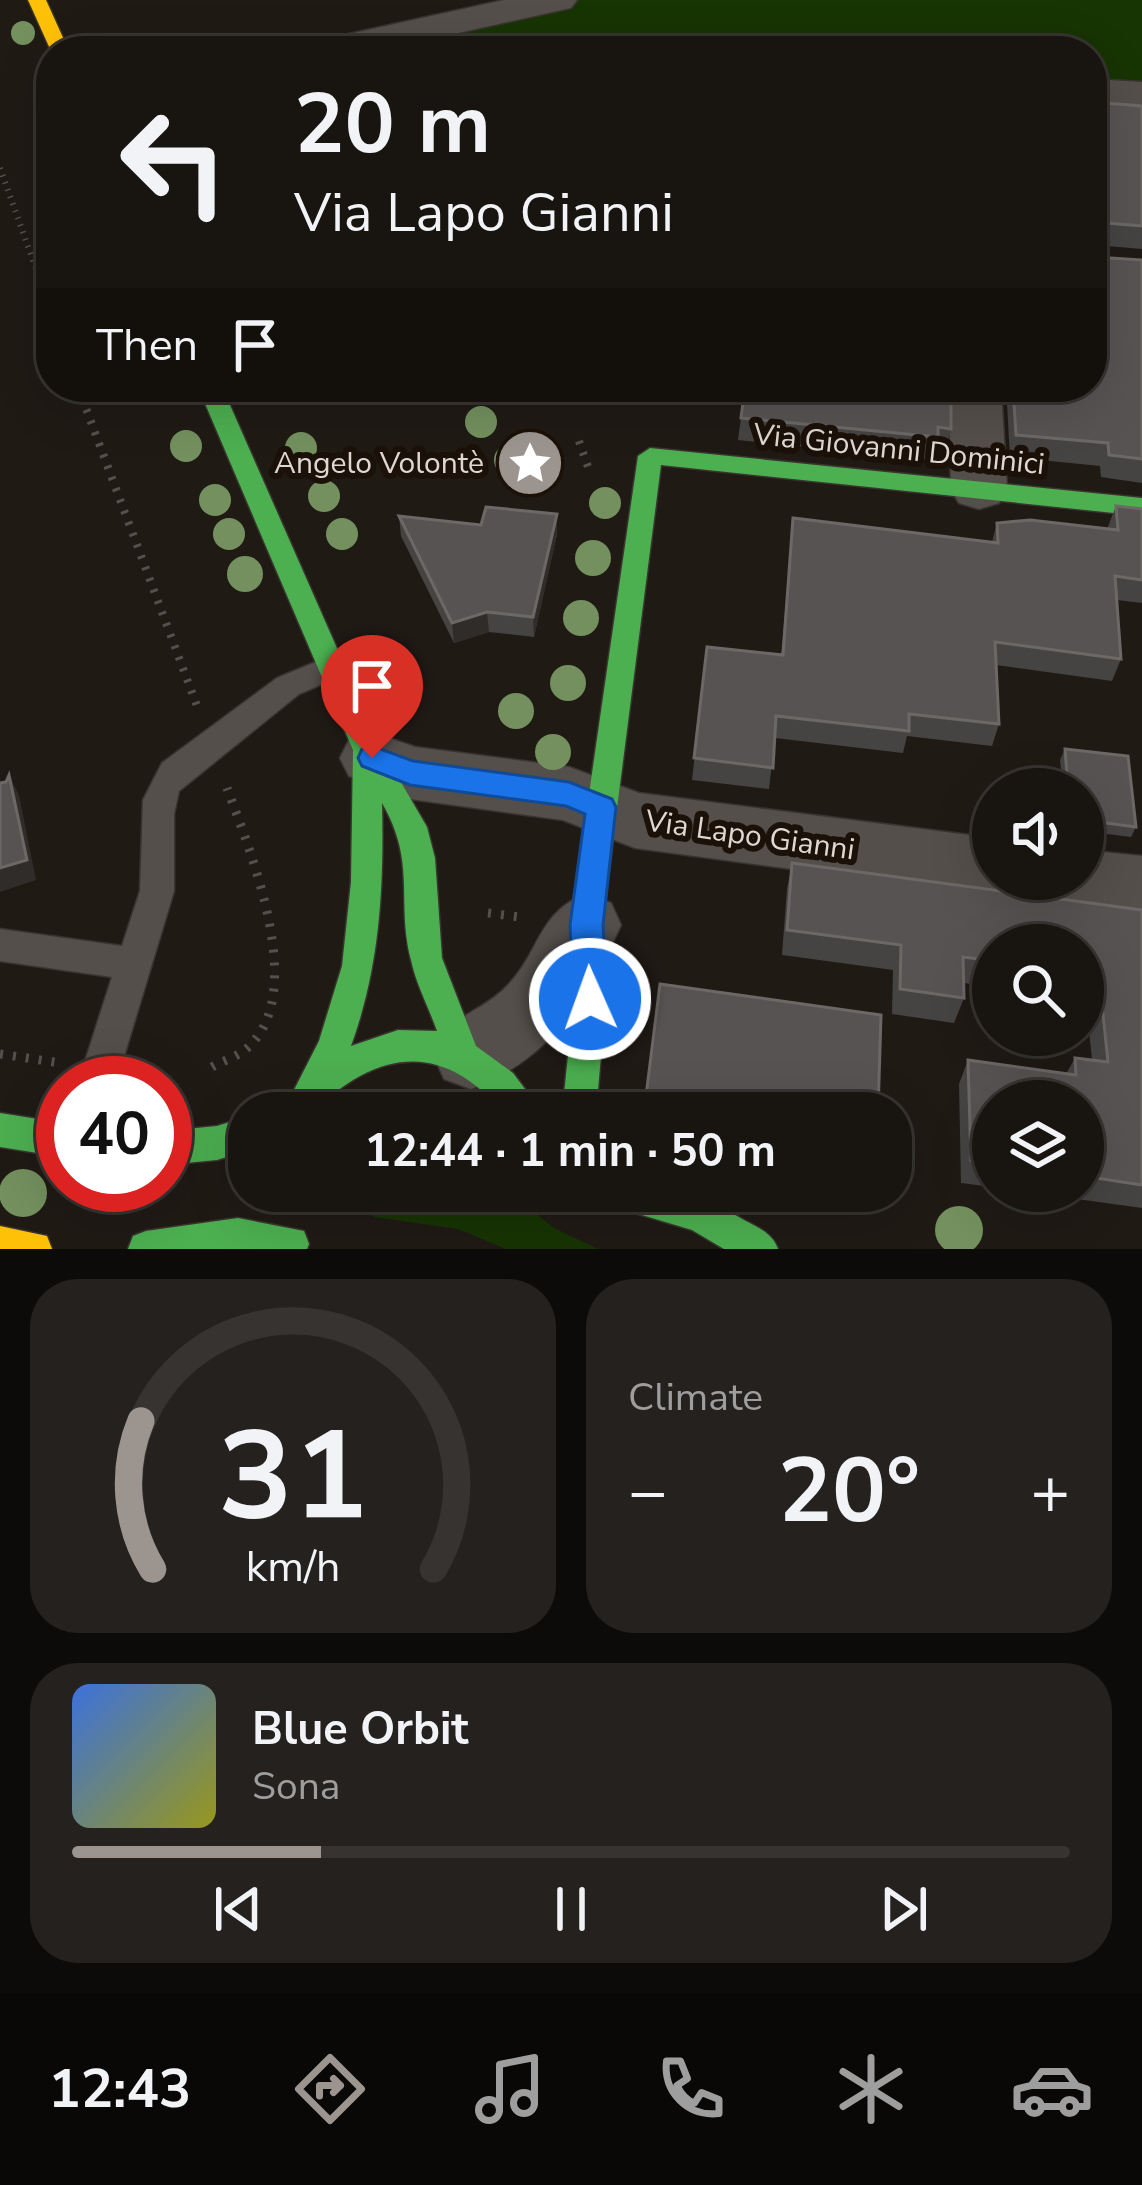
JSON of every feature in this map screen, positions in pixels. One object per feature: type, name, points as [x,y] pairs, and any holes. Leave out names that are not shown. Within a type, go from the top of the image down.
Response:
[{"type":"street","points":[[37,0],[53,36]]},
{"type":"street","points":[[391,36],[558,0]]},
{"type":"street","points":[[1107,92],[1142,94]]},
{"type":"street","points":[[216,402],[330,668],[370,754],[406,811],[417,840],[426,958],[466,1052]]},
{"type":"street","points":[[976,402],[979,490]]},
{"type":"street","name":"Via Giovanni Dominici","points":[[601,807],[650,456],[1142,507]]},
{"type":"street","points":[[308,1092],[335,1054],[364,936],[370,754]]},
{"type":"street","name":"Via Lapo Gianni","points":[[370,754],[410,773],[569,794],[634,820],[972,864]]},
{"type":"street","points":[[581,1092],[590,999],[586,925],[601,807]]},
{"type":"street","points":[[1104,881],[1142,886]]},
{"type":"street","points":[[466,1052],[534,1009],[586,925]]},
{"type":"street","points":[[313,1092],[346,1063],[376,1049],[410,1043],[466,1052],[501,1077],[511,1092]]},
{"type":"street","points":[[0,1130],[36,1136]]},
{"type":"street","points":[[192,1145],[228,1140]]},
{"type":"street","points":[[281,1212],[293,1247]]},
{"type":"street","points":[[692,1212],[753,1246]]},
{"type":"street","points":[[146,1249],[238,1236],[293,1247]]},
{"type":"street","points":[[0,1244],[34,1249]]},
{"type":"lane","points":[[93,1056],[135,964],[159,878],[155,810],[162,788],[174,772],[288,686],[330,668]]},
{"type":"lane","points":[[0,944],[135,964]]},
{"type":"path","points":[[0,168],[36,269]]},
{"type":"path","points":[[0,1054],[36,1062]]},
{"type":"green space","points":[[577,0],[1142,0],[1142,93],[1107,90],[1107,36],[410,36]]},
{"type":"green space","points":[[368,1212],[534,1212],[554,1228],[598,1249],[506,1249],[458,1229],[374,1217]]},
{"type":"building","points":[[1107,103],[1142,106],[1142,226],[1107,223]]},
{"type":"building","points":[[1107,258],[1142,260],[1142,459],[1109,455],[1108,443],[1016,435],[1014,402],[1107,402]]},
{"type":"building","points":[[743,402],[951,402],[951,429],[938,427],[938,437],[741,418]]},
{"type":"building","points":[[1116,506],[1142,509],[1142,580],[1115,576],[1121,659],[995,642],[999,724],[909,714],[909,731],[776,716],[773,768],[694,758],[707,647],[783,655],[793,518],[998,543],[997,523],[1030,520],[1118,530]]},
{"type":"building","points":[[486,507],[557,514],[533,617],[487,612],[452,623],[399,516],[481,525]]},
{"type":"building","points":[[1065,749],[1128,756],[1136,827],[1104,823],[1104,768],[1066,768]]},
{"type":"building","points":[[9,775],[27,860],[0,868],[0,783]]},
{"type":"building","points":[[792,863],[972,887],[972,900],[1068,900],[1142,910],[1142,1185],[1104,1179],[1104,1080],[972,1080],[971,1161],[968,1060],[1076,1075],[1075,1058],[1108,1062],[1104,924],[972,924],[972,958],[963,957],[964,998],[900,989],[901,945],[787,930]]},
{"type":"building","points":[[660,984],[881,1015],[879,1092],[646,1092]]},
{"type":"traffic: fast","points":[[216,402],[367,750],[412,827],[420,858],[426,958],[461,1050]]},
{"type":"traffic: fast","points":[[581,1092],[590,999],[586,925],[650,456],[1142,507]]},
{"type":"traffic: fast","points":[[312,1088],[333,1048],[358,966],[367,882],[367,750]]},
{"type":"traffic: fast","points":[[311,1090],[371,1053],[425,1044],[451,1050],[476,1064],[507,1092]]},
{"type":"traffic: fast","points":[[0,1130],[36,1136]]},
{"type":"traffic: fast","points":[[192,1145],[228,1140]]},
{"type":"traffic: fast","points":[[692,1212],[760,1249]]},
{"type":"traffic: fast","points":[[146,1249],[238,1236],[291,1244]]},
{"type":"traffic: slow","points":[[37,0],[53,36]]},
{"type":"traffic: slow","points":[[0,1244],[34,1249]]},
{"type":"place","name":"Angelo Volontè","points":[[530,463]]},
{"type":"route","points":[[372,758],[410,773],[569,794],[601,807],[586,925],[590,999]]}]
